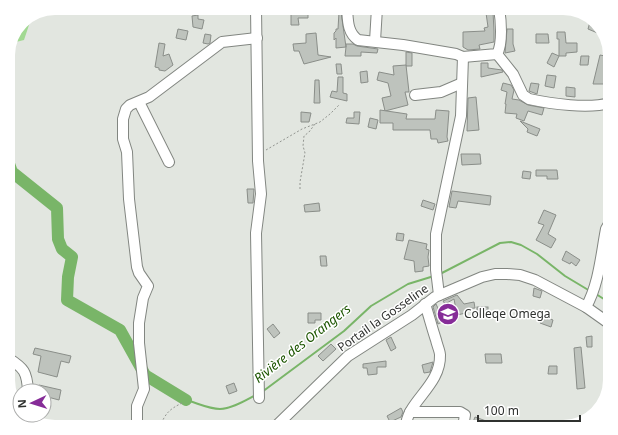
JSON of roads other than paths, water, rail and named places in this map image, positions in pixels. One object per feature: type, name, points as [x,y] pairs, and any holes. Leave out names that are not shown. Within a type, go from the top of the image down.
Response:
[{"type":"street","points":[[256,15],[258,161],[261,194],[256,233],[259,398]]},
{"type":"street","points":[[348,15],[349,30],[358,40],[456,54],[463,57],[497,54]]},
{"type":"street","points":[[375,42],[377,15]]},
{"type":"street","points":[[497,54],[500,47],[500,15]]},
{"type":"street","points":[[137,420],[137,406],[143,392],[144,383],[138,323],[143,298],[148,286],[139,273],[137,267],[129,199],[127,152],[123,139],[123,119],[126,109],[149,98],[222,42],[257,38]]},
{"type":"street","points":[[497,54],[513,74],[523,95],[529,99],[588,106],[603,105]]},
{"type":"street","points":[[439,295],[436,270],[436,234],[461,116],[463,57]]},
{"type":"street","points":[[415,95],[441,92],[462,83]]},
{"type":"street","points":[[139,102],[169,162]]},
{"type":"street","points":[[589,303],[597,282],[603,247]]},
{"type":"street","name":"Portail la Gosseline","points":[[283,420],[348,356],[412,316],[425,304],[439,295],[482,277],[495,274],[520,275],[589,303],[603,317]]},
{"type":"street","points":[[406,420],[410,412],[433,380],[439,365],[440,355],[425,304]]},
{"type":"street","points":[[15,363],[24,369],[27,383]]},
{"type":"street","points":[[410,412],[460,412],[465,415],[464,420]]},
{"type":"waterway","name":"Rivière des Orangers","points":[[15,174],[57,208],[58,239],[62,249],[72,257],[68,277],[67,300],[120,330],[145,375],[186,400]]},
{"type":"waterway","name":"Rivière des Orangers","points":[[440,274],[500,243],[511,242],[521,245],[537,254],[565,276],[590,291]]},
{"type":"waterway","name":"Rivière des Orangers","points":[[262,392],[344,331],[371,306],[408,284],[434,276]]},
{"type":"waterway","name":"Rivière des Orangers","points":[[596,294],[603,298]]},
{"type":"waterway","name":"Rivière des Orangers","points":[[186,400],[207,407],[225,409],[256,395]]},
{"type":"place","name":"Colleqe Omega","points":[[448,314]]}]
